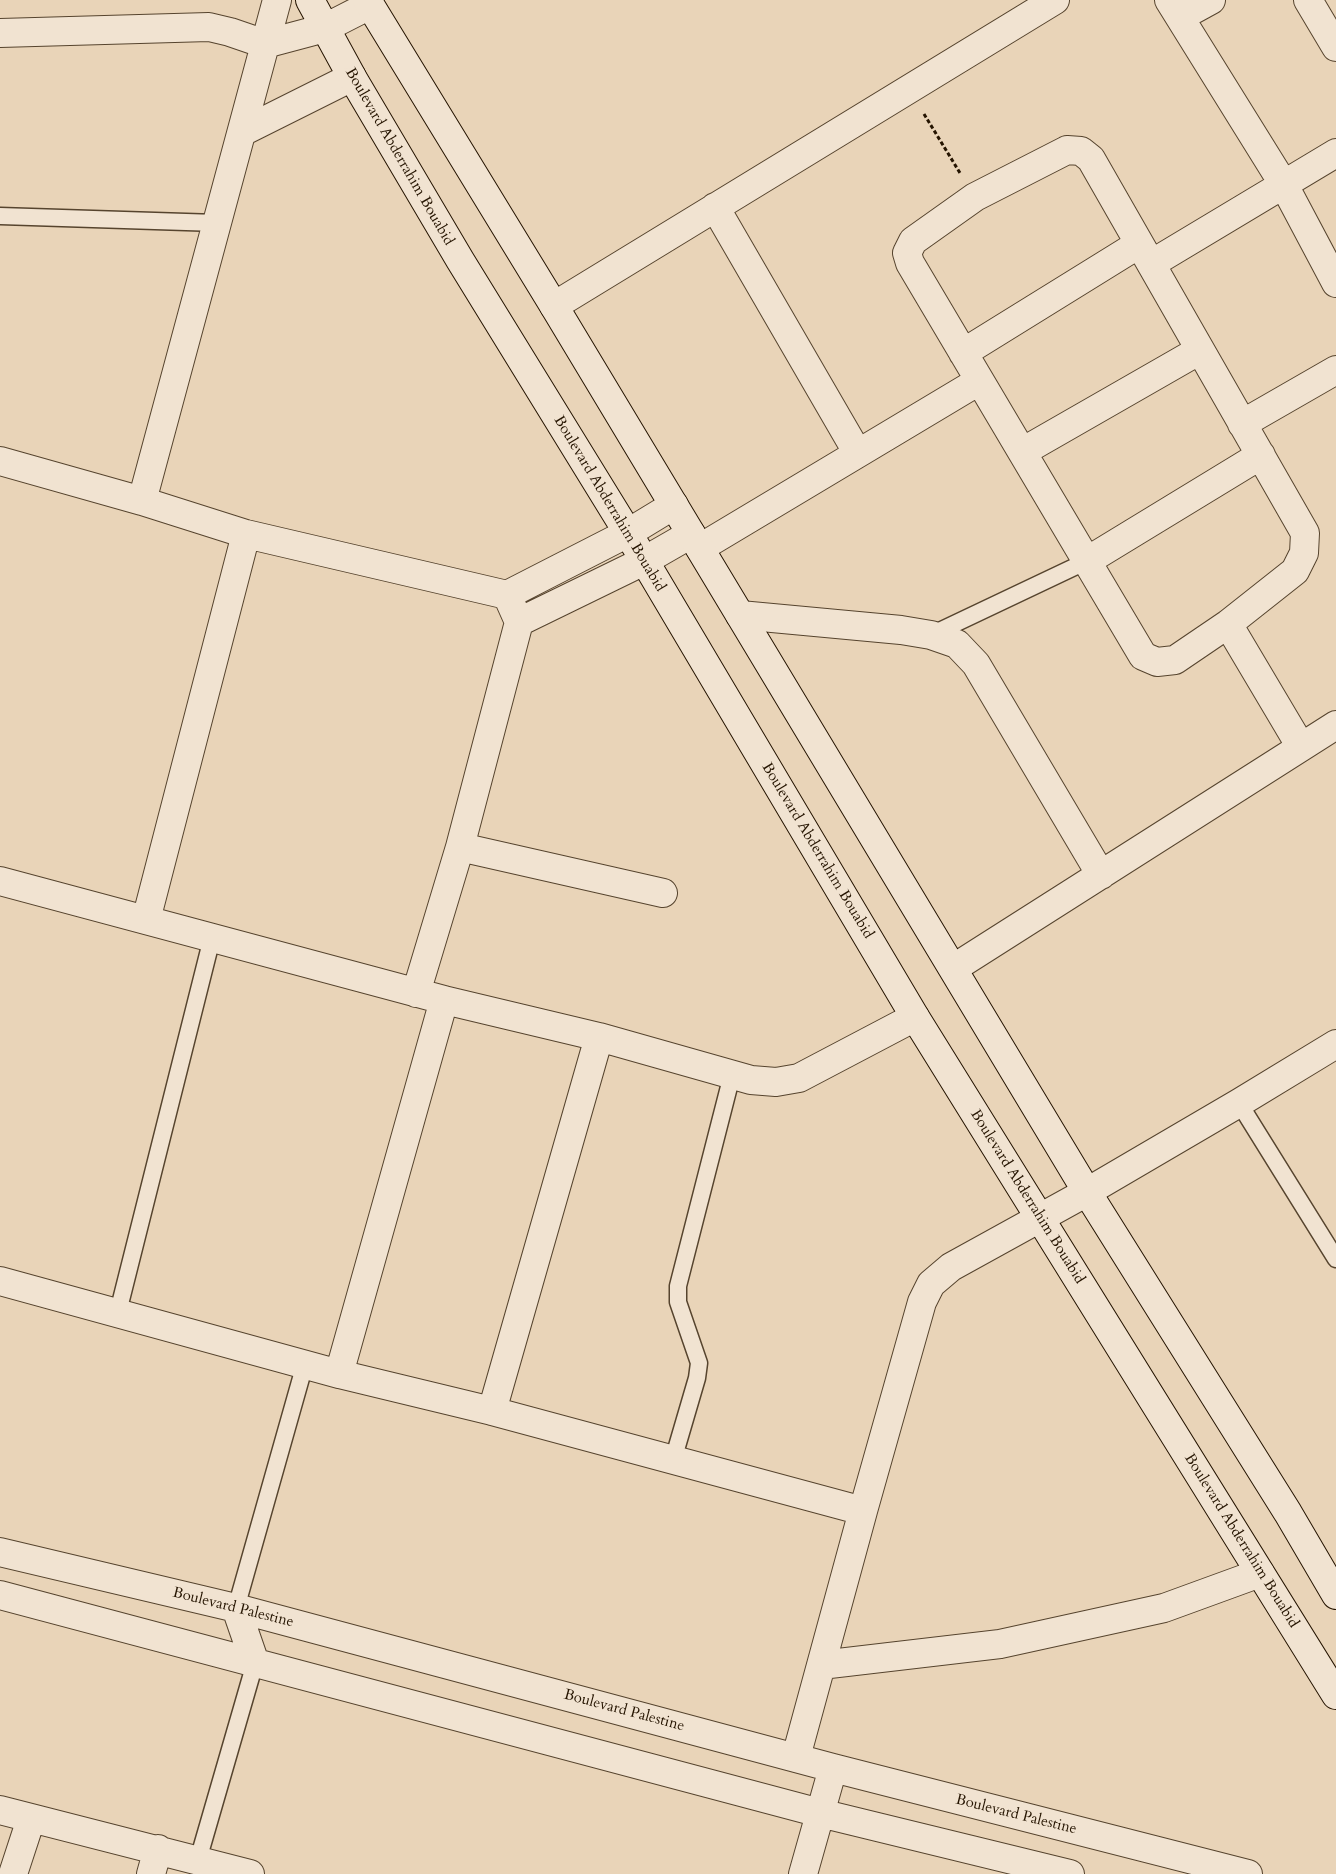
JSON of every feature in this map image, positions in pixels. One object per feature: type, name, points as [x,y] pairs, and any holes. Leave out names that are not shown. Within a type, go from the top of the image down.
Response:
[{"type":"street","points":[[142,501],[277,0]]},
{"type":"street","name":"Boulevard Abderrahim Bouabid","points":[[310,0],[352,77],[460,260],[628,533],[915,1017],[1336,1695]]},
{"type":"street","points":[[554,306],[1055,0]]},
{"type":"street","points":[[1212,0],[1174,8],[1284,185],[1336,283]]},
{"type":"street","points":[[1308,0],[1336,47]]},
{"type":"street","points":[[0,33],[209,26],[265,44],[325,28],[369,2],[954,968],[1087,1192],[1288,1513],[1336,1595]]},
{"type":"street","points":[[242,132],[352,77]]},
{"type":"street","points":[[1067,150],[1081,151],[1091,159],[1305,533],[1304,553],[1294,571],[1228,624],[1175,660],[1157,662],[1143,656],[910,263],[907,253],[913,240],[975,197],[1067,150]]},
{"type":"street","points":[[963,353],[1145,254],[1284,185],[1336,153]]},
{"type":"street","points":[[715,207],[857,452]]},
{"type":"street","points":[[1022,452],[1200,350]]},
{"type":"street","points":[[1242,424],[1336,370]]},
{"type":"street","points":[[519,622],[644,560],[695,541],[857,452],[979,381]]},
{"type":"street","points":[[1088,561],[1261,455]]},
{"type":"street","points":[[0,461],[142,501],[246,534],[507,595],[628,533],[674,505]]},
{"type":"street","points":[[146,920],[246,534]]},
{"type":"street","points":[[416,993],[460,847],[519,622],[507,595]]},
{"type":"street","points":[[740,615],[931,634],[957,644],[976,664],[1101,875]]},
{"type":"street","points":[[1228,624],[1301,747]]},
{"type":"street","points":[[954,968],[1336,725]]},
{"type":"street","points":[[460,847],[663,893]]},
{"type":"street","points":[[0,881],[416,993],[599,1037],[751,1080],[776,1082],[799,1078],[915,1017]]},
{"type":"street","points":[[339,1374],[444,1000]]},
{"type":"street","points":[[492,1411],[599,1037]]},
{"type":"street","points":[[796,1757],[922,1302],[931,1284],[951,1267],[1087,1192],[1240,1103],[1336,1044]]},
{"type":"street","points":[[0,1281],[339,1374],[492,1411],[863,1511]]},
{"type":"street","name":"Boulevard Palestine","points":[[0,1552],[236,1608],[833,1768],[1248,1874]]},
{"type":"street","points":[[821,1665],[1000,1644],[1164,1608],[1260,1573]]},
{"type":"street","points":[[0,1596],[820,1813],[1070,1874]]},
{"type":"street","points":[[236,1608],[255,1663]]},
{"type":"street","points":[[803,1874],[833,1768]]},
{"type":"street","points":[[0,1810],[31,1818],[154,1862],[198,1860],[250,1874]]},
{"type":"street","points":[[13,1874],[31,1818]]},
{"type":"lane","points":[[0,216],[217,223]]},
{"type":"lane","points":[[931,634],[1088,561]]},
{"type":"lane","points":[[118,1312],[212,938]]},
{"type":"lane","points":[[673,1460],[698,1378],[699,1363],[678,1302],[678,1286],[732,1075]]},
{"type":"lane","points":[[1240,1103],[1336,1259]]},
{"type":"lane","points":[[236,1608],[305,1364]]},
{"type":"lane","points":[[198,1860],[255,1663]]},
{"type":"path","points":[[909,89],[975,197]]}]
